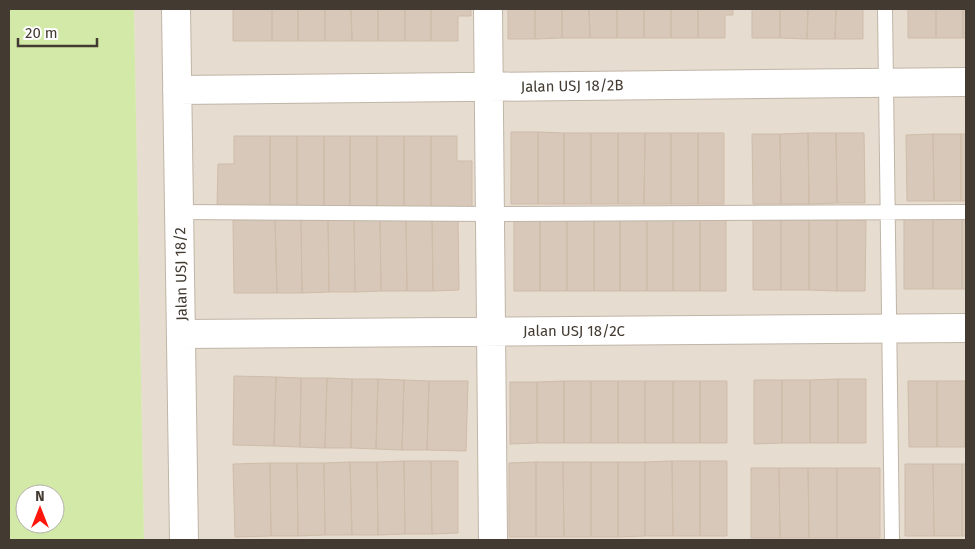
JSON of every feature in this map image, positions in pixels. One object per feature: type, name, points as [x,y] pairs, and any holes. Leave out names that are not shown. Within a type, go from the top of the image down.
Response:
[{"type":"street","name":"Jalan USJ 18/2","points":[[176,9],[184,540]]},
{"type":"street","points":[[488,9],[492,540]]},
{"type":"street","name":"Jalan USJ 18/2B","points":[[177,90],[966,82]]},
{"type":"street","name":"Jalan USJ 18/2C","points":[[182,334],[966,328]]},
{"type":"lane","points":[[885,9],[892,540]]},
{"type":"lane","points":[[179,212],[490,214],[966,212]]},
{"type":"shaded area","points":[[134,9],[966,9],[966,540],[144,540]]},
{"type":"green space","points":[[9,9],[134,9],[144,540],[9,540]]},
{"type":"building","points":[[233,9],[272,9],[272,41],[233,41]]},
{"type":"building","points":[[272,9],[298,9],[298,41],[272,41]]},
{"type":"building","points":[[298,9],[325,9],[325,41],[298,41]]},
{"type":"building","points":[[325,9],[351,9],[352,41],[325,41]]},
{"type":"building","points":[[351,9],[378,9],[378,41],[352,41]]},
{"type":"building","points":[[378,9],[405,9],[405,41],[378,41]]},
{"type":"building","points":[[405,9],[431,9],[431,41],[405,41]]},
{"type":"building","points":[[431,9],[471,9],[471,16],[458,16],[458,41],[431,41]]},
{"type":"building","points":[[508,9],[535,9],[535,39],[508,39]]},
{"type":"building","points":[[535,9],[562,9],[562,38],[535,39]]},
{"type":"building","points":[[562,9],[589,9],[590,38],[562,38]]},
{"type":"building","points":[[589,9],[617,9],[617,38],[590,38]]},
{"type":"building","points":[[617,9],[644,9],[644,38],[617,38]]},
{"type":"building","points":[[644,9],[671,9],[671,38],[644,38]]},
{"type":"building","points":[[671,9],[698,9],[698,38],[671,38]]},
{"type":"building","points":[[698,9],[733,9],[733,15],[725,15],[725,38],[698,38]]},
{"type":"building","points":[[752,9],[780,9],[780,38],[752,38]]},
{"type":"building","points":[[780,9],[808,9],[807,39],[780,38]]},
{"type":"building","points":[[808,9],[836,9],[835,39],[807,39]]},
{"type":"building","points":[[836,9],[863,9],[863,39],[835,39]]},
{"type":"building","points":[[908,9],[936,9],[936,38],[908,38]]},
{"type":"building","points":[[936,9],[963,9],[963,38],[936,38]]},
{"type":"building","points":[[963,9],[966,9],[966,38],[963,38]]},
{"type":"building","points":[[511,132],[538,132],[538,204],[511,204]]},
{"type":"building","points":[[538,132],[564,133],[564,204],[538,204]]},
{"type":"building","points":[[564,133],[591,133],[591,204],[564,204]]},
{"type":"building","points":[[591,133],[618,133],[618,204],[591,204]]},
{"type":"building","points":[[618,133],[645,133],[644,204],[618,204]]},
{"type":"building","points":[[645,133],[671,133],[671,204],[644,204]]},
{"type":"building","points":[[671,133],[698,133],[698,204],[671,204]]},
{"type":"building","points":[[698,133],[724,133],[724,204],[698,204]]},
{"type":"building","points":[[808,133],[809,204],[781,204],[780,134]]},
{"type":"building","points":[[808,133],[836,133],[837,203],[809,204]]},
{"type":"building","points":[[836,133],[864,133],[865,203],[837,203]]},
{"type":"building","points":[[752,134],[780,134],[781,204],[753,204]]},
{"type":"building","points":[[933,134],[934,201],[907,201],[906,135]]},
{"type":"building","points":[[933,134],[961,134],[961,201],[934,201]]},
{"type":"building","points":[[961,134],[966,134],[966,201],[961,201]]},
{"type":"building","points":[[234,136],[270,136],[270,207],[217,207],[218,164],[234,164]]},
{"type":"building","points":[[270,136],[297,136],[297,207],[270,207]]},
{"type":"building","points":[[297,136],[324,136],[324,207],[297,207]]},
{"type":"building","points":[[324,136],[350,136],[350,207],[324,207]]},
{"type":"building","points":[[350,136],[377,136],[377,207],[350,207]]},
{"type":"building","points":[[377,136],[404,136],[404,207],[377,207]]},
{"type":"building","points":[[404,136],[431,136],[431,207],[404,207]]},
{"type":"building","points":[[431,136],[457,136],[457,161],[472,161],[472,207],[431,207]]},
{"type":"building","points":[[432,217],[433,291],[407,291],[406,218]]},
{"type":"building","points":[[432,217],[458,217],[459,290],[433,291]]},
{"type":"building","points":[[514,217],[540,217],[540,291],[514,291]]},
{"type":"building","points":[[540,217],[567,217],[567,291],[540,291]]},
{"type":"building","points":[[567,217],[594,217],[594,291],[567,291]]},
{"type":"building","points":[[594,217],[620,217],[620,291],[594,291]]},
{"type":"building","points":[[620,217],[647,217],[647,291],[620,291]]},
{"type":"building","points":[[647,217],[673,217],[673,291],[647,291]]},
{"type":"building","points":[[673,217],[700,217],[700,291],[673,291]]},
{"type":"building","points":[[700,217],[726,217],[726,291],[700,291]]},
{"type":"building","points":[[904,217],[933,217],[933,289],[904,289]]},
{"type":"building","points":[[933,217],[962,217],[962,289],[933,289]]},
{"type":"building","points":[[962,217],[966,217],[966,289],[962,289]]},
{"type":"building","points":[[354,218],[355,292],[329,292],[328,219]]},
{"type":"building","points":[[354,218],[380,218],[381,291],[355,292]]},
{"type":"building","points":[[380,218],[406,218],[407,291],[381,291]]},
{"type":"building","points":[[275,219],[277,293],[234,293],[233,220]]},
{"type":"building","points":[[275,219],[301,219],[302,293],[277,293]]},
{"type":"building","points":[[301,219],[328,219],[329,292],[302,293]]},
{"type":"building","points":[[753,220],[781,220],[781,290],[753,290]]},
{"type":"building","points":[[781,220],[809,220],[809,290],[781,290]]},
{"type":"building","points":[[809,220],[837,220],[837,291],[809,290]]},
{"type":"building","points":[[837,220],[866,220],[865,291],[837,291]]},
{"type":"building","points":[[234,376],[276,377],[274,446],[233,445]]},
{"type":"building","points":[[276,377],[301,378],[300,447],[274,446]]},
{"type":"building","points":[[301,378],[327,378],[325,448],[300,447]]},
{"type":"building","points":[[327,378],[352,379],[351,448],[325,448]]},
{"type":"building","points":[[352,379],[378,379],[376,449],[351,448]]},
{"type":"building","points":[[378,379],[404,380],[402,450],[376,449]]},
{"type":"building","points":[[838,379],[866,379],[866,443],[838,443]]},
{"type":"building","points":[[838,379],[838,443],[810,443],[810,380]]},
{"type":"building","points":[[404,380],[429,381],[427,450],[402,450]]},
{"type":"building","points":[[754,380],[782,380],[782,443],[754,444]]},
{"type":"building","points":[[782,380],[810,380],[810,443],[782,443]]},
{"type":"building","points":[[429,381],[468,381],[466,451],[427,450]]},
{"type":"building","points":[[564,381],[564,443],[537,443],[537,382]]},
{"type":"building","points":[[564,381],[591,381],[591,443],[564,443]]},
{"type":"building","points":[[591,381],[618,381],[618,443],[591,443]]},
{"type":"building","points":[[618,381],[645,381],[645,443],[618,443]]},
{"type":"building","points":[[645,381],[673,381],[673,443],[645,443]]},
{"type":"building","points":[[673,381],[700,381],[700,443],[673,443]]},
{"type":"building","points":[[700,381],[727,381],[727,443],[700,443]]},
{"type":"building","points":[[908,381],[937,381],[937,447],[909,447]]},
{"type":"building","points":[[937,381],[965,381],[965,447],[937,447]]},
{"type":"building","points":[[966,381],[966,447],[965,447]]},
{"type":"building","points":[[510,382],[537,382],[537,443],[510,444]]},
{"type":"building","points":[[404,461],[405,534],[378,535],[377,462]]},
{"type":"building","points":[[404,461],[431,461],[432,534],[405,534]]},
{"type":"building","points":[[431,461],[458,461],[458,533],[432,534]]},
{"type":"building","points":[[672,461],[673,536],[645,536],[645,462]]},
{"type":"building","points":[[672,461],[700,461],[700,536],[673,536]]},
{"type":"building","points":[[700,461],[727,461],[727,536],[700,536]]},
{"type":"building","points":[[350,462],[352,535],[325,535],[324,463]]},
{"type":"building","points":[[350,462],[377,462],[378,535],[352,535]]},
{"type":"building","points":[[536,462],[536,537],[509,537],[509,463]]},
{"type":"building","points":[[536,462],[563,462],[564,537],[536,537]]},
{"type":"building","points":[[563,462],[591,462],[591,537],[564,537]]},
{"type":"building","points":[[591,462],[618,462],[618,537],[591,537]]},
{"type":"building","points":[[618,462],[645,462],[645,536],[618,537]]},
{"type":"building","points":[[270,463],[271,536],[235,537],[233,464]]},
{"type":"building","points":[[270,463],[297,463],[298,536],[271,536]]},
{"type":"building","points":[[297,463],[324,463],[325,535],[298,536]]},
{"type":"building","points":[[905,464],[933,464],[934,536],[905,536]]},
{"type":"building","points":[[933,464],[962,464],[962,536],[934,536]]},
{"type":"building","points":[[962,464],[966,464],[966,536],[962,536]]},
{"type":"building","points":[[751,468],[779,468],[780,538],[751,538]]},
{"type":"building","points":[[779,468],[808,468],[809,538],[780,538]]},
{"type":"building","points":[[808,468],[837,468],[837,538],[809,538]]},
{"type":"building","points":[[837,468],[880,468],[880,538],[837,538]]}]
